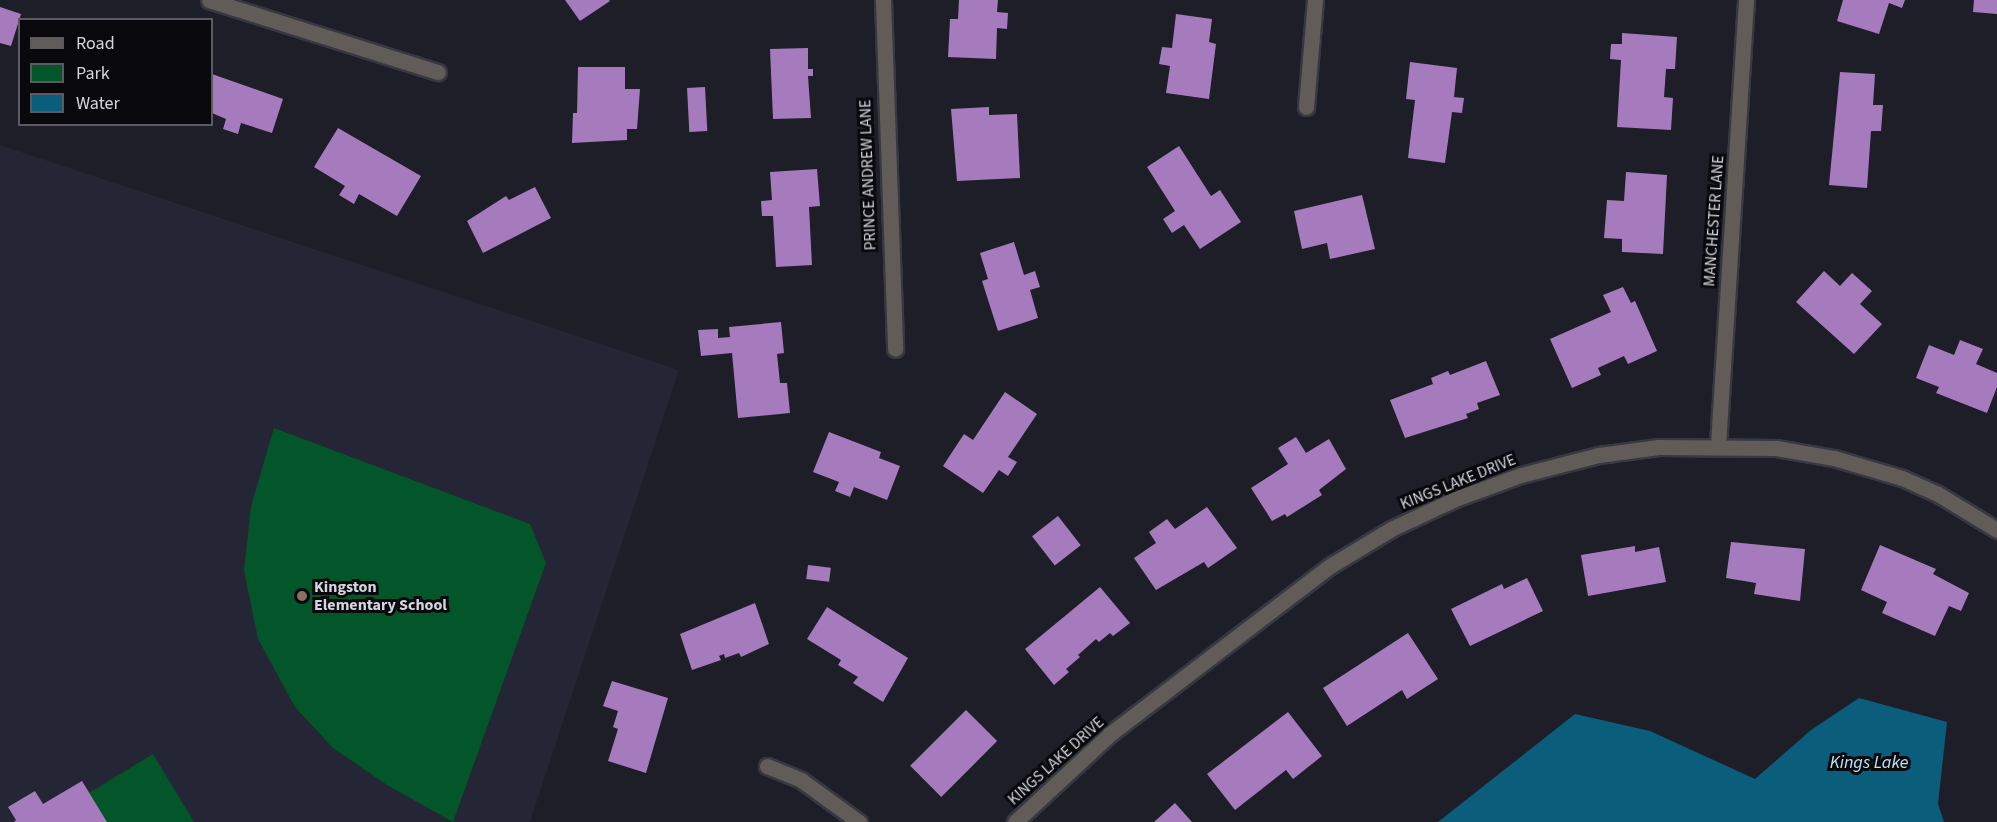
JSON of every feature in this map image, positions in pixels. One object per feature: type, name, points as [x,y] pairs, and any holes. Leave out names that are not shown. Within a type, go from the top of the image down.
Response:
[{"type":"street","points":[[209,0],[438,72]]},
{"type":"street","name":"PRINCE ANDREW LANE","points":[[883,0],[895,349]]},
{"type":"street","points":[[1306,106],[1315,0]]},
{"type":"street","name":"MANCHESTER LANE","points":[[1718,445],[1746,0]]},
{"type":"street","name":"KINGS LAKE DRIVE","points":[[1015,822],[1119,727],[1330,566],[1391,529],[1455,499],[1521,475],[1599,455],[1658,447],[1718,445],[1776,448],[1834,458],[1902,478],[1938,494],[1997,530]]},
{"type":"street","points":[[767,766],[801,780],[859,822]]},
{"type":"shaded area","name":"Kingston Elementary School","points":[[0,145],[679,370],[530,822],[0,822]]},
{"type":"green space","points":[[274,428],[530,524],[546,563],[453,822],[387,785],[333,748],[295,707],[258,639],[244,570],[251,506]]},
{"type":"green space","points":[[153,754],[194,822],[107,822],[89,793]]},
{"type":"water","name":"Kings Lake","points":[[1859,698],[1947,722],[1938,804],[1944,822],[1438,822],[1575,714],[1650,731],[1755,779],[1811,730]]},
{"type":"building","points":[[565,0],[609,0],[610,1],[580,21]]},
{"type":"building","points":[[959,0],[998,0],[997,12],[1008,13],[1007,29],[997,28],[996,59],[948,57],[950,19],[958,19]]},
{"type":"building","points":[[1843,0],[1905,0],[1902,8],[1889,3],[1879,34],[1837,21]]},
{"type":"building","points":[[1974,0],[1997,0],[1997,14],[1973,12]]},
{"type":"building","points":[[0,7],[21,14],[11,46],[0,43]]},
{"type":"building","points":[[1176,14],[1212,19],[1209,42],[1216,44],[1209,99],[1166,93],[1170,66],[1159,64],[1162,47],[1172,48]]},
{"type":"building","points":[[1622,33],[1677,37],[1675,69],[1666,69],[1664,97],[1673,98],[1671,130],[1617,127],[1621,60],[1610,59],[1611,44],[1622,44]]},
{"type":"building","points":[[808,48],[808,69],[813,69],[813,76],[808,76],[811,118],[773,119],[770,49]]},
{"type":"building","points":[[1410,62],[1457,68],[1454,97],[1464,98],[1462,113],[1452,112],[1445,163],[1408,158],[1415,100],[1406,99]]},
{"type":"building","points":[[578,67],[625,67],[625,89],[640,89],[637,129],[627,129],[627,140],[572,143],[573,113],[577,113]]},
{"type":"building","points":[[1840,72],[1875,74],[1873,105],[1883,105],[1881,131],[1871,131],[1867,188],[1829,185]]},
{"type":"building","points":[[213,74],[283,99],[272,133],[241,123],[238,134],[223,129],[226,119],[213,113]]},
{"type":"building","points":[[705,87],[707,131],[689,132],[687,88]]},
{"type":"building","points":[[989,107],[989,115],[1017,114],[1020,178],[957,181],[951,109]]},
{"type":"building","points":[[338,128],[421,176],[397,216],[359,194],[354,204],[339,195],[345,186],[314,167]]},
{"type":"building","points":[[1179,146],[1211,196],[1220,190],[1241,222],[1200,249],[1184,225],[1172,233],[1163,219],[1175,211],[1147,167]]},
{"type":"building","points":[[817,169],[820,206],[809,207],[812,265],[776,267],[773,216],[762,216],[761,201],[772,200],[770,172]]},
{"type":"building","points":[[1626,172],[1667,175],[1663,254],[1622,252],[1622,239],[1604,238],[1607,200],[1624,201]]},
{"type":"building","points":[[535,187],[551,218],[483,253],[467,221],[506,196],[509,200]]},
{"type":"building","points":[[1362,195],[1375,249],[1330,259],[1327,243],[1302,249],[1294,211]]},
{"type":"building","points":[[1014,242],[1024,275],[1035,271],[1040,287],[1030,290],[1038,318],[998,331],[982,281],[988,279],[980,253]]},
{"type":"building","points":[[1824,271],[1840,286],[1852,273],[1872,291],[1860,304],[1882,324],[1854,354],[1796,302]]},
{"type":"building","points":[[1623,287],[1631,303],[1635,301],[1657,351],[1628,364],[1624,356],[1598,368],[1601,375],[1572,388],[1550,339],[1611,312],[1603,295]]},
{"type":"building","points":[[781,322],[784,353],[777,354],[780,383],[787,383],[790,413],[738,418],[732,353],[701,356],[698,330],[718,329],[718,338],[730,337],[729,327]]},
{"type":"building","points":[[1960,340],[1983,349],[1976,364],[1997,373],[1997,387],[1987,413],[1936,393],[1939,387],[1916,378],[1929,345],[1954,355]]},
{"type":"building","points":[[1486,361],[1500,395],[1477,403],[1479,409],[1466,414],[1468,418],[1405,438],[1390,400],[1433,384],[1431,378],[1448,371],[1450,375]]},
{"type":"building","points":[[1005,392],[1037,414],[1008,457],[1017,462],[1008,476],[999,470],[983,493],[943,466],[964,434],[973,440]]},
{"type":"building","points":[[829,432],[881,452],[879,458],[900,466],[887,500],[854,487],[850,497],[835,491],[839,482],[813,472]]},
{"type":"building","points":[[1296,437],[1306,453],[1329,439],[1346,469],[1319,490],[1322,495],[1287,517],[1285,514],[1272,521],[1251,488],[1288,464],[1278,448]]},
{"type":"building","points":[[1207,507],[1237,548],[1208,568],[1204,562],[1156,590],[1134,558],[1156,543],[1149,532],[1167,519],[1175,529]]},
{"type":"building","points":[[1058,516],[1081,545],[1055,565],[1032,536]]},
{"type":"building","points":[[1731,542],[1805,549],[1800,601],[1754,594],[1756,583],[1726,578]]},
{"type":"building","points":[[1880,545],[1936,569],[1933,574],[1969,593],[1961,611],[1949,606],[1935,636],[1882,613],[1887,602],[1861,590]]},
{"type":"building","points":[[1635,546],[1635,552],[1659,547],[1666,582],[1588,596],[1581,555]]},
{"type":"building","points":[[808,565],[831,568],[829,582],[806,579]]},
{"type":"building","points":[[1527,578],[1543,611],[1470,646],[1451,609],[1502,584],[1504,589]]},
{"type":"building","points":[[1100,587],[1130,623],[1113,636],[1110,633],[1099,642],[1096,639],[1078,655],[1080,657],[1066,669],[1069,672],[1054,685],[1025,649]]},
{"type":"building","points":[[755,603],[769,644],[741,657],[739,653],[725,658],[724,654],[719,656],[721,660],[692,670],[680,634]]},
{"type":"building","points":[[827,607],[908,658],[883,702],[853,683],[858,677],[838,665],[841,660],[807,639]]},
{"type":"building","points":[[1408,633],[1438,679],[1407,699],[1402,690],[1347,726],[1323,688]]},
{"type":"building","points":[[612,681],[668,698],[646,773],[608,761],[618,729],[613,727],[618,711],[603,706]]},
{"type":"building","points":[[966,710],[997,741],[941,797],[910,766]]},
{"type":"building","points":[[1288,712],[1322,756],[1293,779],[1286,770],[1235,810],[1207,774]]},
{"type":"building","points":[[82,781],[107,822],[14,822],[16,820],[8,807],[35,791],[43,804]]},
{"type":"building","points":[[1175,803],[1192,822],[1154,822]]},
{"type":"place","name":"Kingston Elementary School","points":[[302,596]]}]
